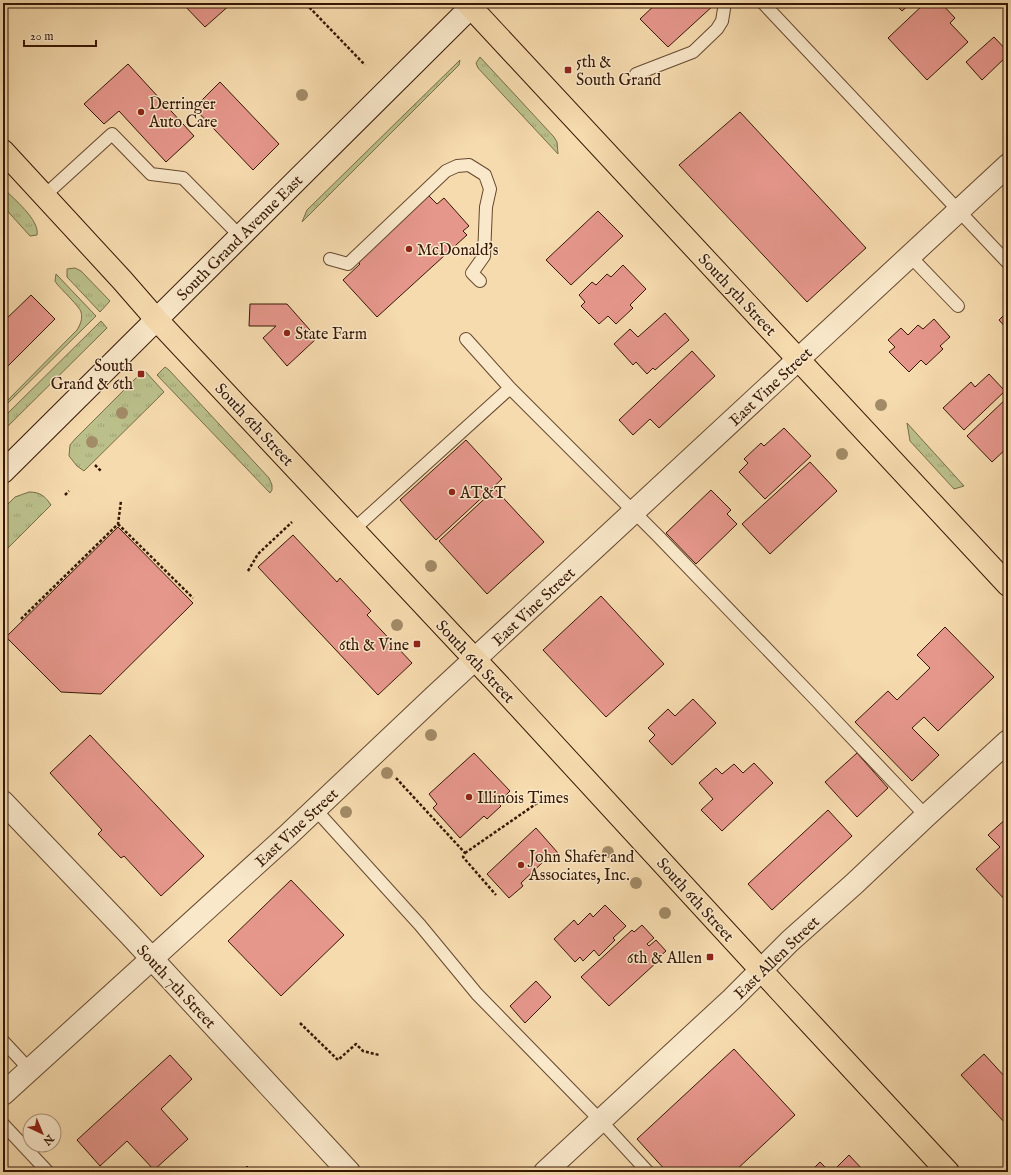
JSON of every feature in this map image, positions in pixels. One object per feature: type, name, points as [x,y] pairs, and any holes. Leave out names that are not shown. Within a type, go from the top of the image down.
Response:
[{"type":"main road","name":"South 5th Street","points":[[471,4],[1008,585]]},
{"type":"main road","name":"South 6th Street","points":[[3,152],[122,280],[156,319],[475,659],[948,1172]]},
{"type":"street","name":"South Grand Avenue East","points":[[3,472],[471,4]]},
{"type":"street","name":"East Vine Street","points":[[3,1094],[182,932],[1008,165]]},
{"type":"street","name":"East Allen Street","points":[[545,1172],[601,1121],[790,941],[854,884],[1008,741]]},
{"type":"street","name":"South 7th Street","points":[[3,802],[152,958],[349,1172]]},
{"type":"lane","points":[[636,74],[693,52],[717,29],[722,21],[724,9],[723,3]]},
{"type":"lane","points":[[763,3],[1008,263]]},
{"type":"lane","points":[[44,196],[112,134],[151,174],[183,178],[240,236]]},
{"type":"lane","points":[[330,259],[348,264],[446,171],[457,166],[469,165],[485,176],[490,189],[486,207],[484,256],[472,273],[480,281]]},
{"type":"lane","points":[[910,256],[958,306]]},
{"type":"lane","points":[[466,339],[510,388],[634,512],[926,816]]},
{"type":"lane","points":[[353,530],[510,388]]},
{"type":"lane","points":[[315,809],[420,925],[477,994],[601,1121],[648,1172]]},
{"type":"lane","points":[[3,1041],[30,1070]]},
{"type":"lane","points":[[3,1124],[48,1172]]},
{"type":"path","points":[[307,3],[309,7],[365,65]]},
{"type":"path","points":[[95,465],[102,472]]},
{"type":"path","points":[[65,495],[69,491]]},
{"type":"path","points":[[21,619],[118,524],[121,501]]},
{"type":"path","points":[[248,571],[258,554],[292,522]]},
{"type":"path","points":[[118,524],[193,598]]},
{"type":"path","points":[[396,778],[465,853]]},
{"type":"path","points":[[496,895],[463,858],[465,853],[546,797]]},
{"type":"path","points":[[300,1023],[338,1060],[356,1044],[363,1051],[379,1055]]},
{"type":"green space","points":[[480,57],[554,137],[557,142],[558,154],[478,68],[476,63]]},
{"type":"green space","points":[[460,60],[459,65],[302,222],[307,210]]},
{"type":"green space","points":[[3,188],[30,216],[37,229],[37,235],[30,236],[3,206]]},
{"type":"green space","points":[[75,268],[81,271],[110,301],[100,312],[67,277],[67,269]]},
{"type":"green space","points":[[56,274],[96,316],[3,408],[3,405],[77,330],[80,324],[82,317],[81,312],[55,281]]},
{"type":"green space","points":[[101,321],[107,328],[3,431],[3,418]]},
{"type":"green space","points":[[165,367],[269,478],[272,485],[272,490],[270,493],[157,375]]},
{"type":"green space","points":[[144,370],[164,392],[84,471],[77,466],[69,456],[70,445]]},
{"type":"green space","points":[[907,423],[964,486],[954,489],[910,441]]},
{"type":"green space","points":[[29,492],[42,495],[51,505],[3,553],[3,509],[15,497]]},
{"type":"building","points":[[3,3],[11,3],[3,11]]},
{"type":"building","points":[[182,3],[232,3],[205,27]]},
{"type":"building","points":[[657,3],[715,4],[668,47],[640,19]]},
{"type":"building","points":[[894,3],[911,3],[902,11]]},
{"type":"building","points":[[925,3],[941,3],[955,18],[950,23],[968,42],[927,80],[888,38]]},
{"type":"building","points":[[994,37],[1008,52],[1008,55],[982,80],[966,62]]},
{"type":"building","points":[[128,64],[194,136],[166,162],[119,111],[104,124],[84,104]]},
{"type":"building","points":[[220,82],[279,144],[253,170],[194,108]]},
{"type":"building","points":[[740,112],[866,248],[807,302],[679,165]]},
{"type":"building","points":[[428,195],[437,204],[444,198],[469,226],[463,231],[467,235],[377,317],[343,280],[360,264],[357,261]]},
{"type":"building","points":[[598,211],[623,236],[571,285],[546,260]]},
{"type":"building","points":[[623,265],[646,289],[630,305],[633,308],[616,324],[608,316],[599,324],[581,306],[585,302],[579,295],[592,282],[596,285],[607,274],[611,277]]},
{"type":"building","points":[[31,295],[55,319],[3,371],[3,322]]},
{"type":"building","points":[[250,304],[287,304],[317,338],[287,366],[263,338],[276,326],[249,326]]},
{"type":"building","points":[[1008,311],[1008,330],[999,320]]},
{"type":"building","points":[[665,313],[689,340],[655,370],[653,368],[647,374],[636,362],[633,365],[614,344],[630,329],[638,337]]},
{"type":"building","points":[[934,319],[950,337],[940,346],[943,349],[926,365],[921,360],[909,372],[889,352],[895,347],[888,340],[901,328],[908,335],[918,325],[923,329]]},
{"type":"building","points":[[692,351],[715,376],[659,428],[650,419],[633,435],[619,420]]},
{"type":"building","points":[[989,374],[1005,391],[964,430],[943,408],[971,382],[975,387]]},
{"type":"building","points":[[1008,397],[1008,447],[992,462],[967,436]]},
{"type":"building","points":[[784,428],[811,456],[765,499],[739,472],[748,463],[744,459],[761,443],[764,446]]},
{"type":"building","points":[[466,440],[502,479],[436,540],[400,500]]},
{"type":"building","points":[[810,462],[837,491],[770,554],[742,524]]},
{"type":"building","points":[[495,489],[544,542],[487,594],[439,541]]},
{"type":"building","points":[[711,490],[731,510],[727,514],[737,524],[696,564],[666,533]]},
{"type":"building","points":[[118,527],[193,603],[101,694],[61,692],[6,637]]},
{"type":"building","points":[[293,535],[337,582],[340,578],[371,611],[367,615],[412,663],[378,695],[258,567]]},
{"type":"building","points":[[601,596],[664,664],[606,717],[543,650]]},
{"type":"building","points":[[945,627],[994,677],[938,731],[924,717],[912,728],[939,755],[912,781],[855,722],[888,691],[897,700],[930,668],[917,655]]},
{"type":"building","points":[[693,699],[716,723],[672,765],[649,741],[655,735],[648,728],[668,709],[675,716]]},
{"type":"building","points":[[90,735],[204,856],[161,896],[124,856],[121,858],[98,834],[102,830],[50,773]]},
{"type":"building","points":[[474,753],[510,791],[498,803],[501,806],[487,819],[484,816],[460,838],[433,808],[437,804],[429,794]]},
{"type":"building","points":[[857,753],[888,788],[857,817],[825,782]]},
{"type":"building","points":[[754,763],[773,783],[722,831],[701,810],[713,799],[699,783],[716,768],[722,774],[734,764],[743,773]]},
{"type":"building","points":[[828,810],[852,836],[772,910],[748,884]]},
{"type":"building","points":[[1008,817],[1008,903],[976,869],[1000,847],[988,835]]},
{"type":"building","points":[[536,828],[558,853],[547,863],[545,860],[521,883],[523,886],[509,898],[487,874]]},
{"type":"building","points":[[291,880],[344,935],[281,996],[228,941]]},
{"type":"building","points":[[605,905],[626,926],[613,938],[615,940],[599,956],[594,950],[583,961],[580,957],[575,962],[554,939],[574,920],[578,925],[590,913],[593,917]]},
{"type":"building","points":[[642,925],[654,938],[647,944],[649,946],[656,940],[666,951],[657,959],[657,962],[609,1006],[581,977],[632,930],[634,932]]},
{"type":"building","points":[[536,981],[551,997],[525,1023],[510,1006]]},
{"type":"building","points":[[734,1049],[795,1115],[734,1172],[667,1172],[637,1139]]},
{"type":"building","points":[[984,1054],[1006,1078],[1008,1076],[1008,1121],[1005,1123],[961,1075]]},
{"type":"building","points":[[170,1055],[192,1079],[161,1109],[188,1139],[154,1170],[127,1141],[100,1166],[77,1140]]},
{"type":"building","points":[[849,1155],[863,1170],[861,1172],[832,1172]]},
{"type":"building","points":[[820,1162],[830,1172],[810,1172]]},
{"type":"building","points":[[247,1166],[253,1172],[241,1172]]},
{"type":"place","name":"5th & South Grand","points":[[568,70]]},
{"type":"place","name":"Derringer Auto Care","points":[[141,112]]},
{"type":"place","name":"McDonald's","points":[[409,249]]},
{"type":"place","name":"State Farm","points":[[287,333]]},
{"type":"place","name":"South Grand & 6th","points":[[141,374]]},
{"type":"place","name":"AT&T","points":[[452,492]]},
{"type":"place","name":"6th & Vine","points":[[417,644]]},
{"type":"place","name":"Illinois Times","points":[[469,797]]},
{"type":"place","name":"John Shafer and Associates, Inc.","points":[[521,865]]},
{"type":"place","name":"6th & Allen","points":[[710,957]]}]
